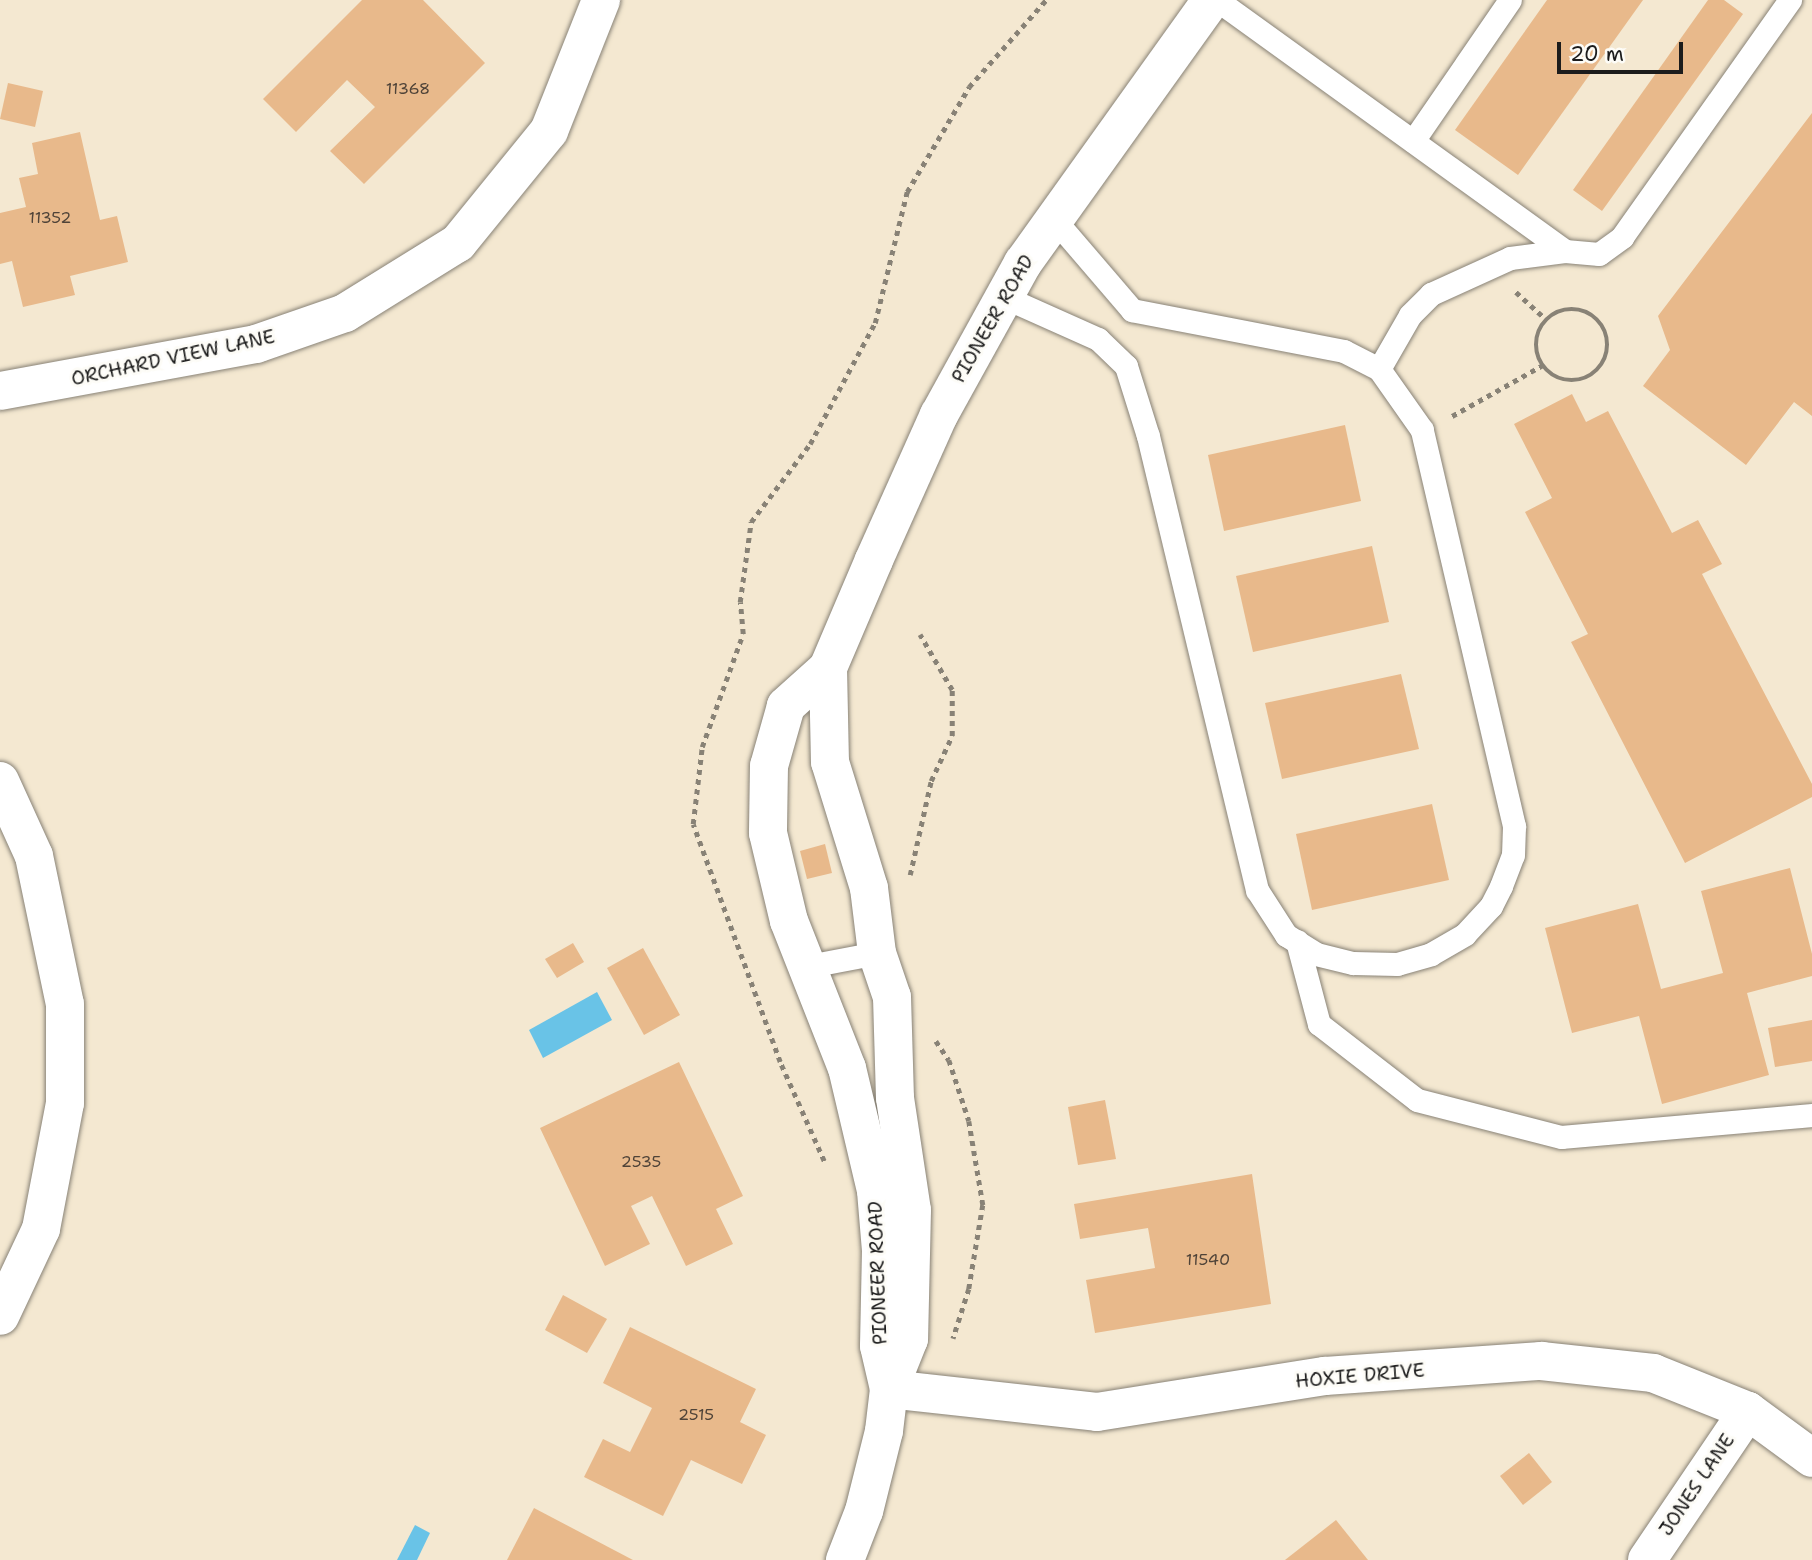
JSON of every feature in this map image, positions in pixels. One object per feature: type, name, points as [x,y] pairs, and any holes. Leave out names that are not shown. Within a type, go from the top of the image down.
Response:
[{"type":"street","name":"ORCHARD VIEW LANE","points":[[0,391],[256,344],[345,313],[458,243],[549,131],[601,0]]},
{"type":"street","name":"PIONEER ROAD","points":[[889,1389],[909,1339],[912,1210],[895,1098],[892,997],[877,953],[869,888],[830,762],[828,668],[939,415],[1004,298],[1054,219],[1212,0]]},
{"type":"street","name":"PIONEER ROAD","points":[[828,668],[786,706],[769,766],[768,833],[776,879],[847,1068],[876,1191],[881,1250],[879,1346],[889,1389]]},
{"type":"street","points":[[0,780],[34,856],[65,1004],[65,1102],[41,1229],[0,1317]]},
{"type":"street","name":"HOXIE DRIVE","points":[[889,1389],[1097,1412],[1325,1376],[1541,1361],[1653,1373],[1748,1411],[1812,1458]]},
{"type":"street","points":[[845,1560],[864,1511],[889,1389]]},
{"type":"street","name":"JONES LANE","points":[[1647,1560],[1748,1411]]},
{"type":"lane","points":[[1217,0],[1565,251]]},
{"type":"lane","points":[[1413,141],[1510,0]]},
{"type":"lane","points":[[1379,369],[1410,315],[1431,294],[1510,258],[1565,251],[1599,254],[1622,237],[1790,0]]},
{"type":"lane","points":[[1004,298],[1098,339],[1126,366],[1148,436],[1257,890],[1286,935],[1316,954],[1353,963],[1397,964],[1431,954],[1465,934],[1491,906],[1513,855],[1514,826],[1422,430],[1379,369],[1344,351],[1309,341],[1132,310],[1054,219]]},
{"type":"lane","points":[[1297,941],[1319,1024],[1417,1100],[1561,1137],[1812,1115]]},
{"type":"lane","points":[[810,966],[877,953]]},
{"type":"path","points":[[824,1161],[780,1062],[693,824],[702,747],[743,634],[740,602],[751,522],[810,444],[875,323],[906,192],[969,88],[1046,0]]},
{"type":"path","points":[[1515,291],[1547,320]]},
{"type":"path","points":[[1561,311],[1585,312],[1603,327],[1607,351],[1598,370],[1578,381],[1556,377],[1543,365],[1537,337],[1547,320],[1561,311]]},
{"type":"path","points":[[1446,419],[1543,365]]},
{"type":"path","points":[[909,880],[932,781],[952,736],[952,690],[920,635]]},
{"type":"path","points":[[934,1039],[949,1060],[969,1121],[983,1205],[969,1289],[950,1348]]},
{"type":"water","points":[[597,992],[612,1020],[543,1058],[529,1030]]},
{"type":"water","points":[[415,1525],[430,1533],[417,1560],[397,1560]]},
{"type":"building","points":[[362,0],[423,0],[485,63],[364,184],[330,151],[375,107],[347,80],[296,132],[263,99]]},
{"type":"building","points":[[1547,0],[1643,0],[1518,175],[1455,130]]},
{"type":"building","points":[[1708,0],[1724,0],[1743,14],[1602,211],[1573,190]]},
{"type":"building","points":[[8,83],[43,91],[35,127],[0,119]]},
{"type":"building","points":[[1812,113],[1812,416],[1794,402],[1746,465],[1643,386],[1670,350],[1658,316]]},
{"type":"building","points":[[80,132],[100,220],[117,216],[128,262],[70,276],[75,295],[23,307],[12,261],[0,264],[0,213],[26,207],[19,178],[38,174],[32,143]]},
{"type":"building","points":[[1572,394],[1586,422],[1608,411],[1672,533],[1698,520],[1722,564],[1702,574],[1812,784],[1812,797],[1685,863],[1571,642],[1588,634],[1525,512],[1552,498],[1514,424]]},
{"type":"building","points":[[1345,425],[1361,501],[1224,531],[1208,455]]},
{"type":"building","points":[[1372,546],[1389,622],[1253,652],[1236,576]]},
{"type":"building","points":[[1401,674],[1419,749],[1282,779],[1265,703]]},
{"type":"building","points":[[1432,804],[1449,880],[1312,910],[1296,834]]},
{"type":"building","points":[[825,844],[832,873],[807,879],[800,851]]},
{"type":"building","points":[[1790,868],[1812,954],[1812,976],[1747,993],[1769,1075],[1662,1104],[1639,1016],[1572,1033],[1545,928],[1638,904],[1661,989],[1723,973],[1701,891]]},
{"type":"building","points":[[573,943],[584,962],[557,978],[545,959]]},
{"type":"building","points":[[643,948],[680,1015],[644,1035],[607,968]]},
{"type":"building","points":[[1812,1020],[1812,1061],[1775,1067],[1768,1028]]},
{"type":"building","points":[[679,1062],[743,1196],[716,1209],[733,1244],[686,1266],[652,1196],[631,1206],[650,1244],[605,1266],[540,1128]]},
{"type":"building","points":[[1105,1100],[1116,1159],[1078,1165],[1068,1107]]},
{"type":"building","points":[[1252,1174],[1271,1304],[1095,1333],[1086,1280],[1155,1268],[1148,1228],[1080,1239],[1074,1204]]},
{"type":"building","points":[[563,1295],[607,1319],[587,1353],[545,1330]]},
{"type":"building","points":[[630,1327],[756,1389],[740,1422],[766,1435],[742,1484],[691,1460],[663,1516],[584,1477],[603,1439],[630,1452],[652,1408],[603,1383]]},
{"type":"building","points":[[1529,1453],[1552,1482],[1523,1505],[1500,1476]]},
{"type":"building","points":[[534,1508],[633,1560],[507,1560]]},
{"type":"building","points":[[1336,1520],[1368,1560],[1285,1560]]}]
